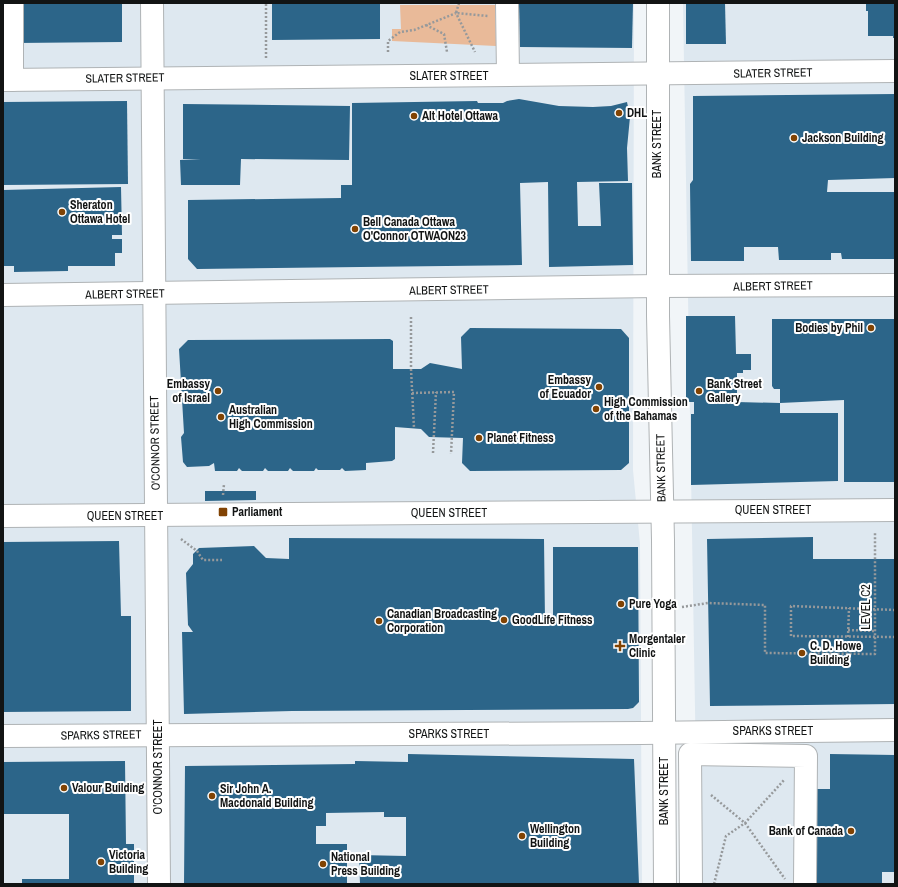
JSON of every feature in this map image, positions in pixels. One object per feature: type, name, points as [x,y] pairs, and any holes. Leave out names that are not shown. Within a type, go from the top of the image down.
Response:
[{"type":"main road","points":[[8,80],[12,3]]},
{"type":"main road","name":"O'CONNOR STREET","points":[[152,3],[158,884]]},
{"type":"main road","name":"BANK STREET","points":[[658,3],[658,286],[665,884]]},
{"type":"main road","points":[[501,10],[508,75]]},
{"type":"main road","name":"SLATER STREET","points":[[8,80],[895,71]]},
{"type":"main road","name":"ALBERT STREET","points":[[3,295],[658,286],[895,285]]},
{"type":"main road","name":"QUEEN STREET","points":[[3,516],[895,510]]},
{"type":"main road","name":"SPARKS STREET","points":[[3,736],[895,730]]},
{"type":"main road","points":[[691,884],[690,754],[806,756],[805,884]]},
{"type":"path","points":[[266,3],[266,77]]},
{"type":"path","points":[[459,3],[456,13],[475,52]]},
{"type":"path","points":[[388,52],[388,41],[400,32],[414,30],[456,13],[501,10]]},
{"type":"path","points":[[426,25],[444,34],[447,52]]},
{"type":"path","points":[[411,317],[414,428]]},
{"type":"path","points":[[432,454],[436,392]]},
{"type":"path","points":[[412,393],[454,392],[451,454]]},
{"type":"path","name":"LEVEL C2","points":[[682,607],[708,603],[766,604],[765,653],[875,654],[875,533]]},
{"type":"path","points":[[180,539],[197,551],[203,560],[222,560]]},
{"type":"path","points":[[895,610],[791,606],[792,636],[895,637]]},
{"type":"path","points":[[848,636],[849,608]]},
{"type":"path","points":[[848,630],[875,631]]},
{"type":"path","points":[[690,787],[713,796],[745,824],[789,884]]},
{"type":"path","points":[[714,884],[726,836],[745,824]]},
{"type":"shaded area","points":[[3,3],[634,3],[633,470],[640,544],[642,884],[3,884]]},
{"type":"shaded area","points":[[683,3],[895,3],[895,884],[698,884]]},
{"type":"shaded area","points":[[400,5],[495,5],[496,46],[392,41],[392,29],[401,29]]},
{"type":"building","points":[[16,3],[122,3],[122,42],[16,43]]},
{"type":"building","points":[[272,3],[380,3],[380,39],[272,40]]},
{"type":"building","points":[[519,3],[633,3],[632,48],[520,47]]},
{"type":"building","points":[[686,3],[725,3],[726,44],[686,44]]},
{"type":"building","points":[[866,3],[895,3],[895,38],[893,38],[893,36],[868,36],[868,11],[866,11]]},
{"type":"building","points":[[895,94],[895,178],[828,180],[827,192],[895,192],[895,259],[842,259],[841,253],[831,253],[831,260],[779,260],[778,247],[744,247],[744,261],[691,261],[690,184],[693,180],[693,96]]},
{"type":"building","points":[[519,99],[559,106],[593,107],[611,106],[627,102],[630,117],[627,148],[628,181],[577,182],[578,226],[601,226],[599,183],[632,183],[633,265],[549,267],[548,182],[520,183],[522,265],[197,269],[188,259],[188,200],[341,198],[341,185],[352,185],[352,103],[477,101],[478,103],[503,103]]},
{"type":"building","points":[[127,101],[128,184],[3,185],[3,102]]},
{"type":"building","points":[[183,104],[350,106],[349,160],[241,159],[240,185],[181,185],[180,160],[201,159],[183,159]]},
{"type":"building","name":"Sheraton Ottawa Hotel","points":[[121,187],[122,235],[112,235],[112,239],[122,239],[122,253],[115,253],[115,266],[68,266],[68,271],[14,272],[14,266],[3,266],[3,190]]},
{"type":"building","points":[[686,316],[735,316],[736,354],[751,354],[751,370],[743,370],[743,373],[737,373],[737,402],[780,403],[780,413],[838,413],[838,481],[691,485],[691,414],[694,414],[694,402],[686,402]]},
{"type":"building","points":[[772,319],[895,319],[895,482],[844,482],[844,400],[780,403],[780,389],[774,389],[772,386]]},
{"type":"building","points":[[470,328],[621,329],[629,338],[629,463],[621,470],[470,471],[462,463],[463,438],[429,437],[421,429],[395,427],[395,459],[392,461],[366,463],[366,470],[345,471],[342,468],[340,470],[318,470],[316,468],[314,471],[293,471],[290,468],[288,471],[268,471],[265,468],[263,471],[242,471],[239,468],[237,471],[215,471],[214,463],[209,466],[187,467],[183,462],[181,437],[184,433],[179,349],[188,340],[390,339],[393,341],[393,369],[421,369],[430,363],[462,369],[461,337]]},
{"type":"building","points":[[205,491],[256,491],[256,500],[205,501]]},
{"type":"building","name":"C. D. Howe Building","points":[[813,537],[813,559],[895,559],[895,704],[710,706],[707,539]]},
{"type":"building","points":[[289,538],[544,539],[545,622],[553,623],[553,547],[638,547],[639,702],[633,708],[628,709],[292,711],[184,714],[182,632],[193,632],[188,625],[186,573],[193,564],[193,554],[199,548],[254,546],[266,558],[289,559]]},
{"type":"building","points":[[119,541],[121,616],[131,616],[131,711],[3,712],[3,542]]},
{"type":"building","points":[[408,754],[634,759],[639,884],[360,884],[359,855],[406,856],[406,817],[384,817],[384,812],[326,813],[326,826],[316,826],[316,844],[347,844],[347,884],[184,884],[185,766],[355,764],[355,761],[408,762]]},
{"type":"building","name":"Bank of Canada","points":[[830,754],[895,755],[895,872],[882,872],[882,884],[807,884],[807,789],[830,789]]},
{"type":"building","name":"Valour Building","points":[[125,761],[126,844],[134,844],[134,884],[22,884],[22,879],[69,879],[69,814],[3,814],[3,762]]},
{"type":"place","name":"DHL","points":[[619,113]]},
{"type":"place","name":"Alt Hotel Ottawa","points":[[414,116]]},
{"type":"place","name":"Jackson Building","points":[[794,138]]},
{"type":"place","name":"Sheraton Ottawa Hotel","points":[[62,212]]},
{"type":"place","name":"Bell Canada Ottawa O'Connor OTWAON23","points":[[355,229]]},
{"type":"place","name":"Bodies by Phil","points":[[871,328]]},
{"type":"place","name":"Embassy of Ecuador","points":[[599,387]]},
{"type":"place","name":"Embassy of Israel","points":[[218,391]]},
{"type":"place","name":"Bank Street Gallery","points":[[699,391]]},
{"type":"place","name":"High Commission of the Bahamas","points":[[596,409]]},
{"type":"place","name":"Australian High Commission","points":[[221,417]]},
{"type":"place","name":"Planet Fitness","points":[[479,438]]},
{"type":"place","name":"Parliament","points":[[223,512]]},
{"type":"place","name":"Pure Yoga","points":[[621,604]]},
{"type":"place","name":"GoodLife Fitness","points":[[504,620]]},
{"type":"place","name":"Canadian Broadcasting Corporation","points":[[379,621]]},
{"type":"place","name":"Morgentaler Clinic","points":[[620,646]]},
{"type":"place","name":"C. D. Howe Building","points":[[802,653]]},
{"type":"place","name":"Valour Building","points":[[64,788]]},
{"type":"place","name":"Sir John A. Macdonald Building","points":[[212,796]]},
{"type":"place","name":"Bank of Canada","points":[[851,831]]},
{"type":"place","name":"Wellington Building","points":[[522,836]]},
{"type":"place","name":"Victoria Building","points":[[101,862]]},
{"type":"place","name":"National Press Building","points":[[323,864]]}]
